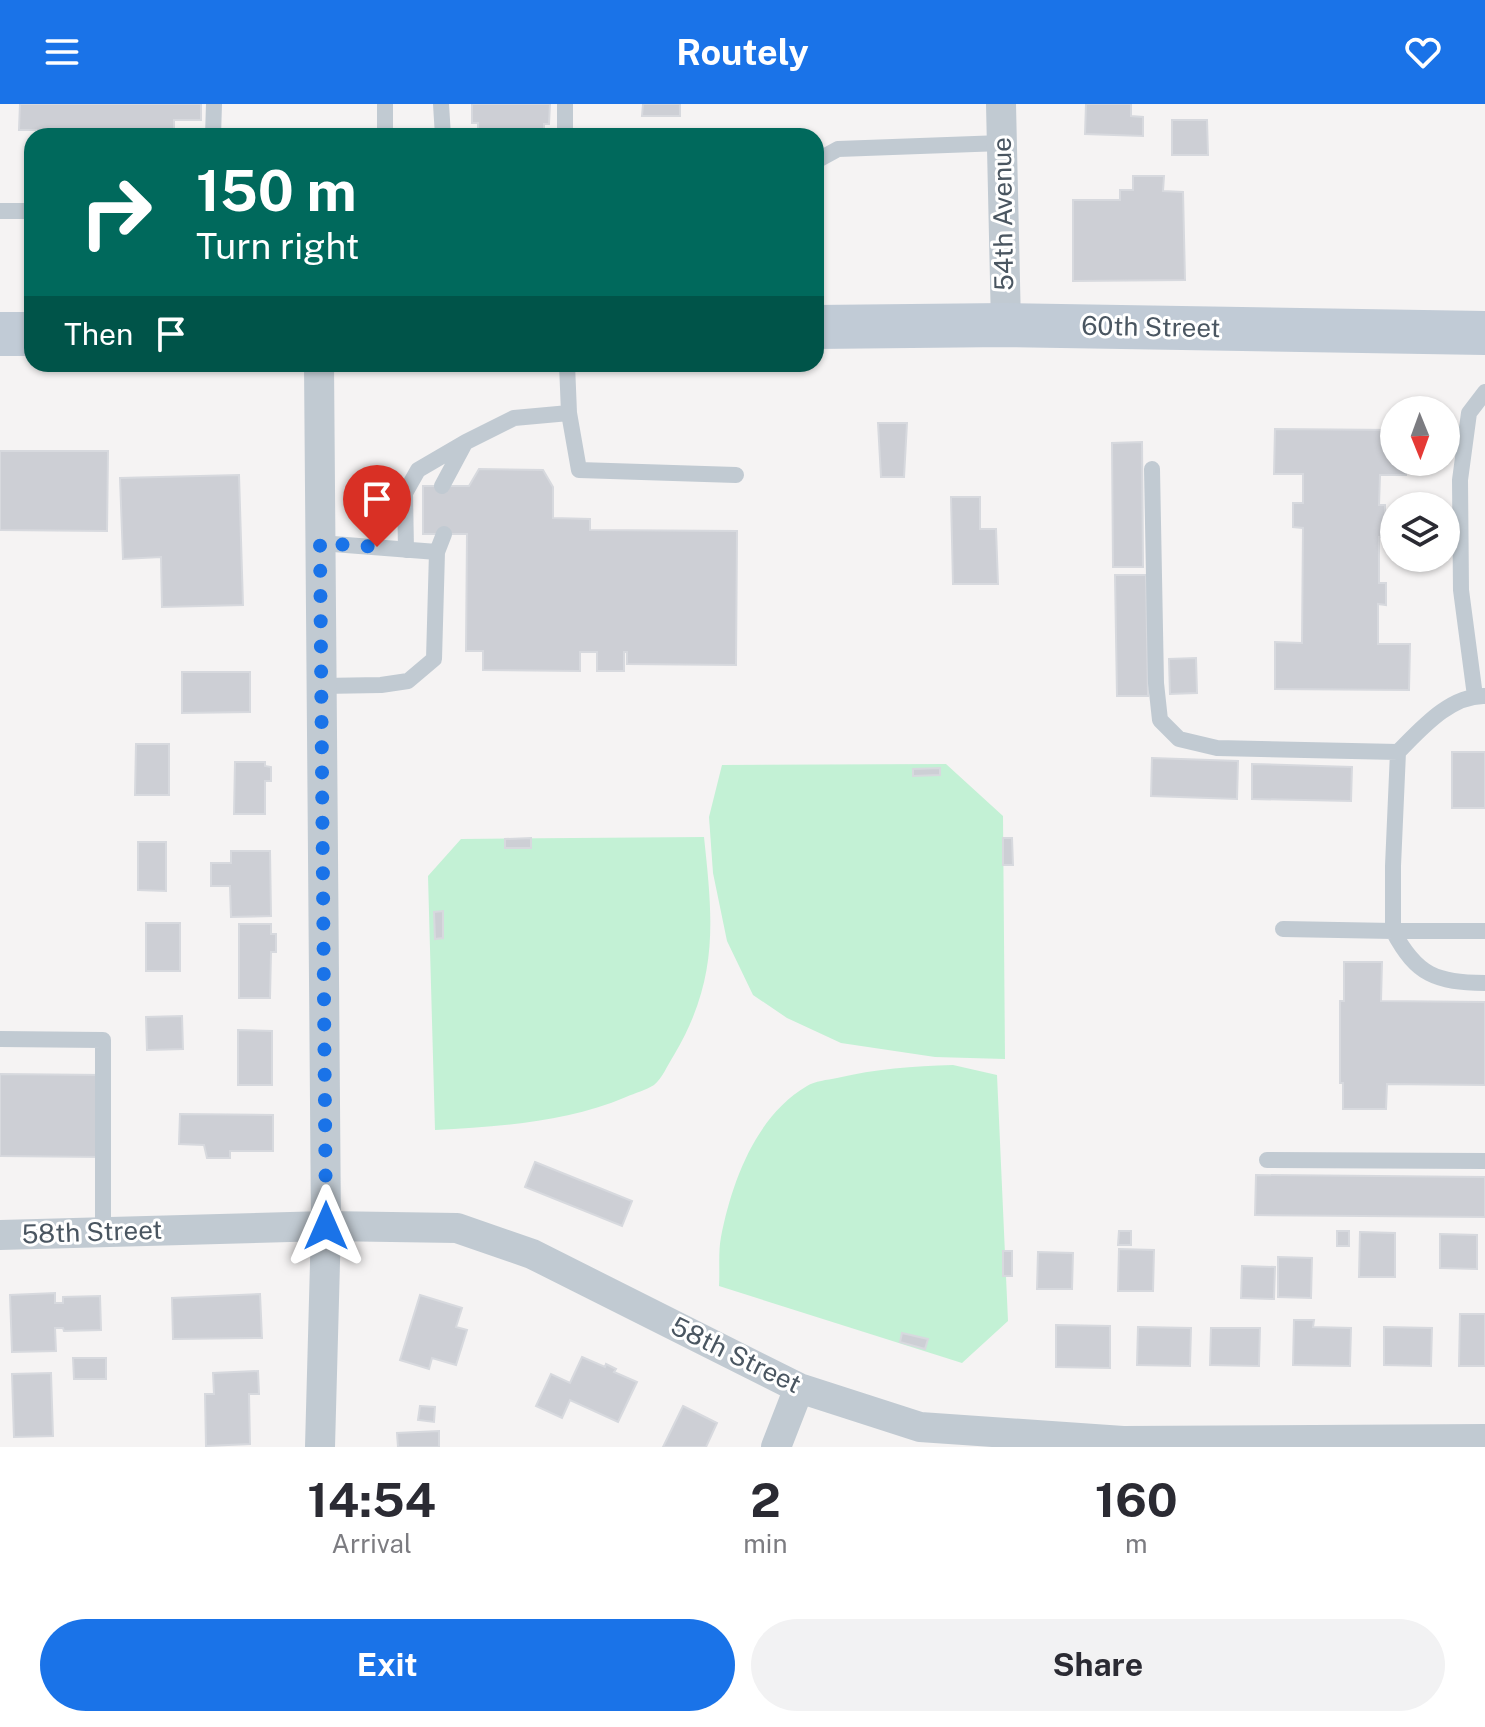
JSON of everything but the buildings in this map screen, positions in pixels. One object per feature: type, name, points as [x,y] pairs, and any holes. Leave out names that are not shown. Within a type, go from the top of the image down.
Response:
[{"type":"street","name":"54th Avenue","points":[[1001,104],[1006,325]]},
{"type":"street","name":"60th Street","points":[[824,327],[1006,325],[1485,333]]},
{"type":"street","points":[[0,334],[24,334]]},
{"type":"street","points":[[319,372],[326,1226],[320,1447]]},
{"type":"street","name":"58th Street","points":[[0,1235],[326,1226],[457,1228],[532,1254],[799,1388],[920,1427],[1123,1444],[1485,1439]]},
{"type":"street","points":[[776,1447],[799,1388]]},
{"type":"lane","points":[[213,128],[214,104]]},
{"type":"lane","points":[[385,104],[385,128]]},
{"type":"lane","points":[[441,104],[442,128]]},
{"type":"lane","points":[[565,104],[565,128]]},
{"type":"lane","points":[[824,157],[838,149],[1002,143]]},
{"type":"lane","points":[[0,211],[24,211]]},
{"type":"lane","points":[[567,372],[569,413],[579,470],[736,475]]},
{"type":"lane","points":[[1485,392],[1469,413],[1460,480],[1461,590],[1480,696],[1434,716],[1398,752],[1393,866],[1393,931],[1406,955],[1426,973],[1457,983],[1485,983]]},
{"type":"lane","points":[[406,550],[405,493],[418,470],[514,418],[569,413]]},
{"type":"lane","points":[[442,486],[466,442]]},
{"type":"lane","points":[[1152,469],[1156,683],[1160,720],[1179,739],[1217,748],[1398,752]]},
{"type":"lane","points":[[322,686],[381,685],[408,681],[434,659],[437,552],[444,534]]},
{"type":"lane","points":[[320,543],[437,552]]},
{"type":"lane","points":[[1283,929],[1485,931]]},
{"type":"lane","points":[[0,1039],[103,1040],[103,1232]]},
{"type":"lane","points":[[1267,1160],[1485,1161]]},
{"type":"green space","points":[[946,764],[1003,816],[1005,1059],[935,1057],[841,1043],[787,1018],[753,995],[727,941],[713,873],[709,817],[722,765]]},
{"type":"green space","points":[[704,837],[710,923],[706,975],[689,1027],[657,1082],[580,1113],[508,1125],[435,1130],[428,876],[461,839]]},
{"type":"green space","points":[[953,1065],[997,1075],[1008,1321],[962,1363],[719,1286],[721,1237],[732,1194],[760,1132],[789,1099],[807,1086],[821,1081],[880,1070]]},
{"type":"route","points":[[326,1226],[320,543],[377,547]]}]
